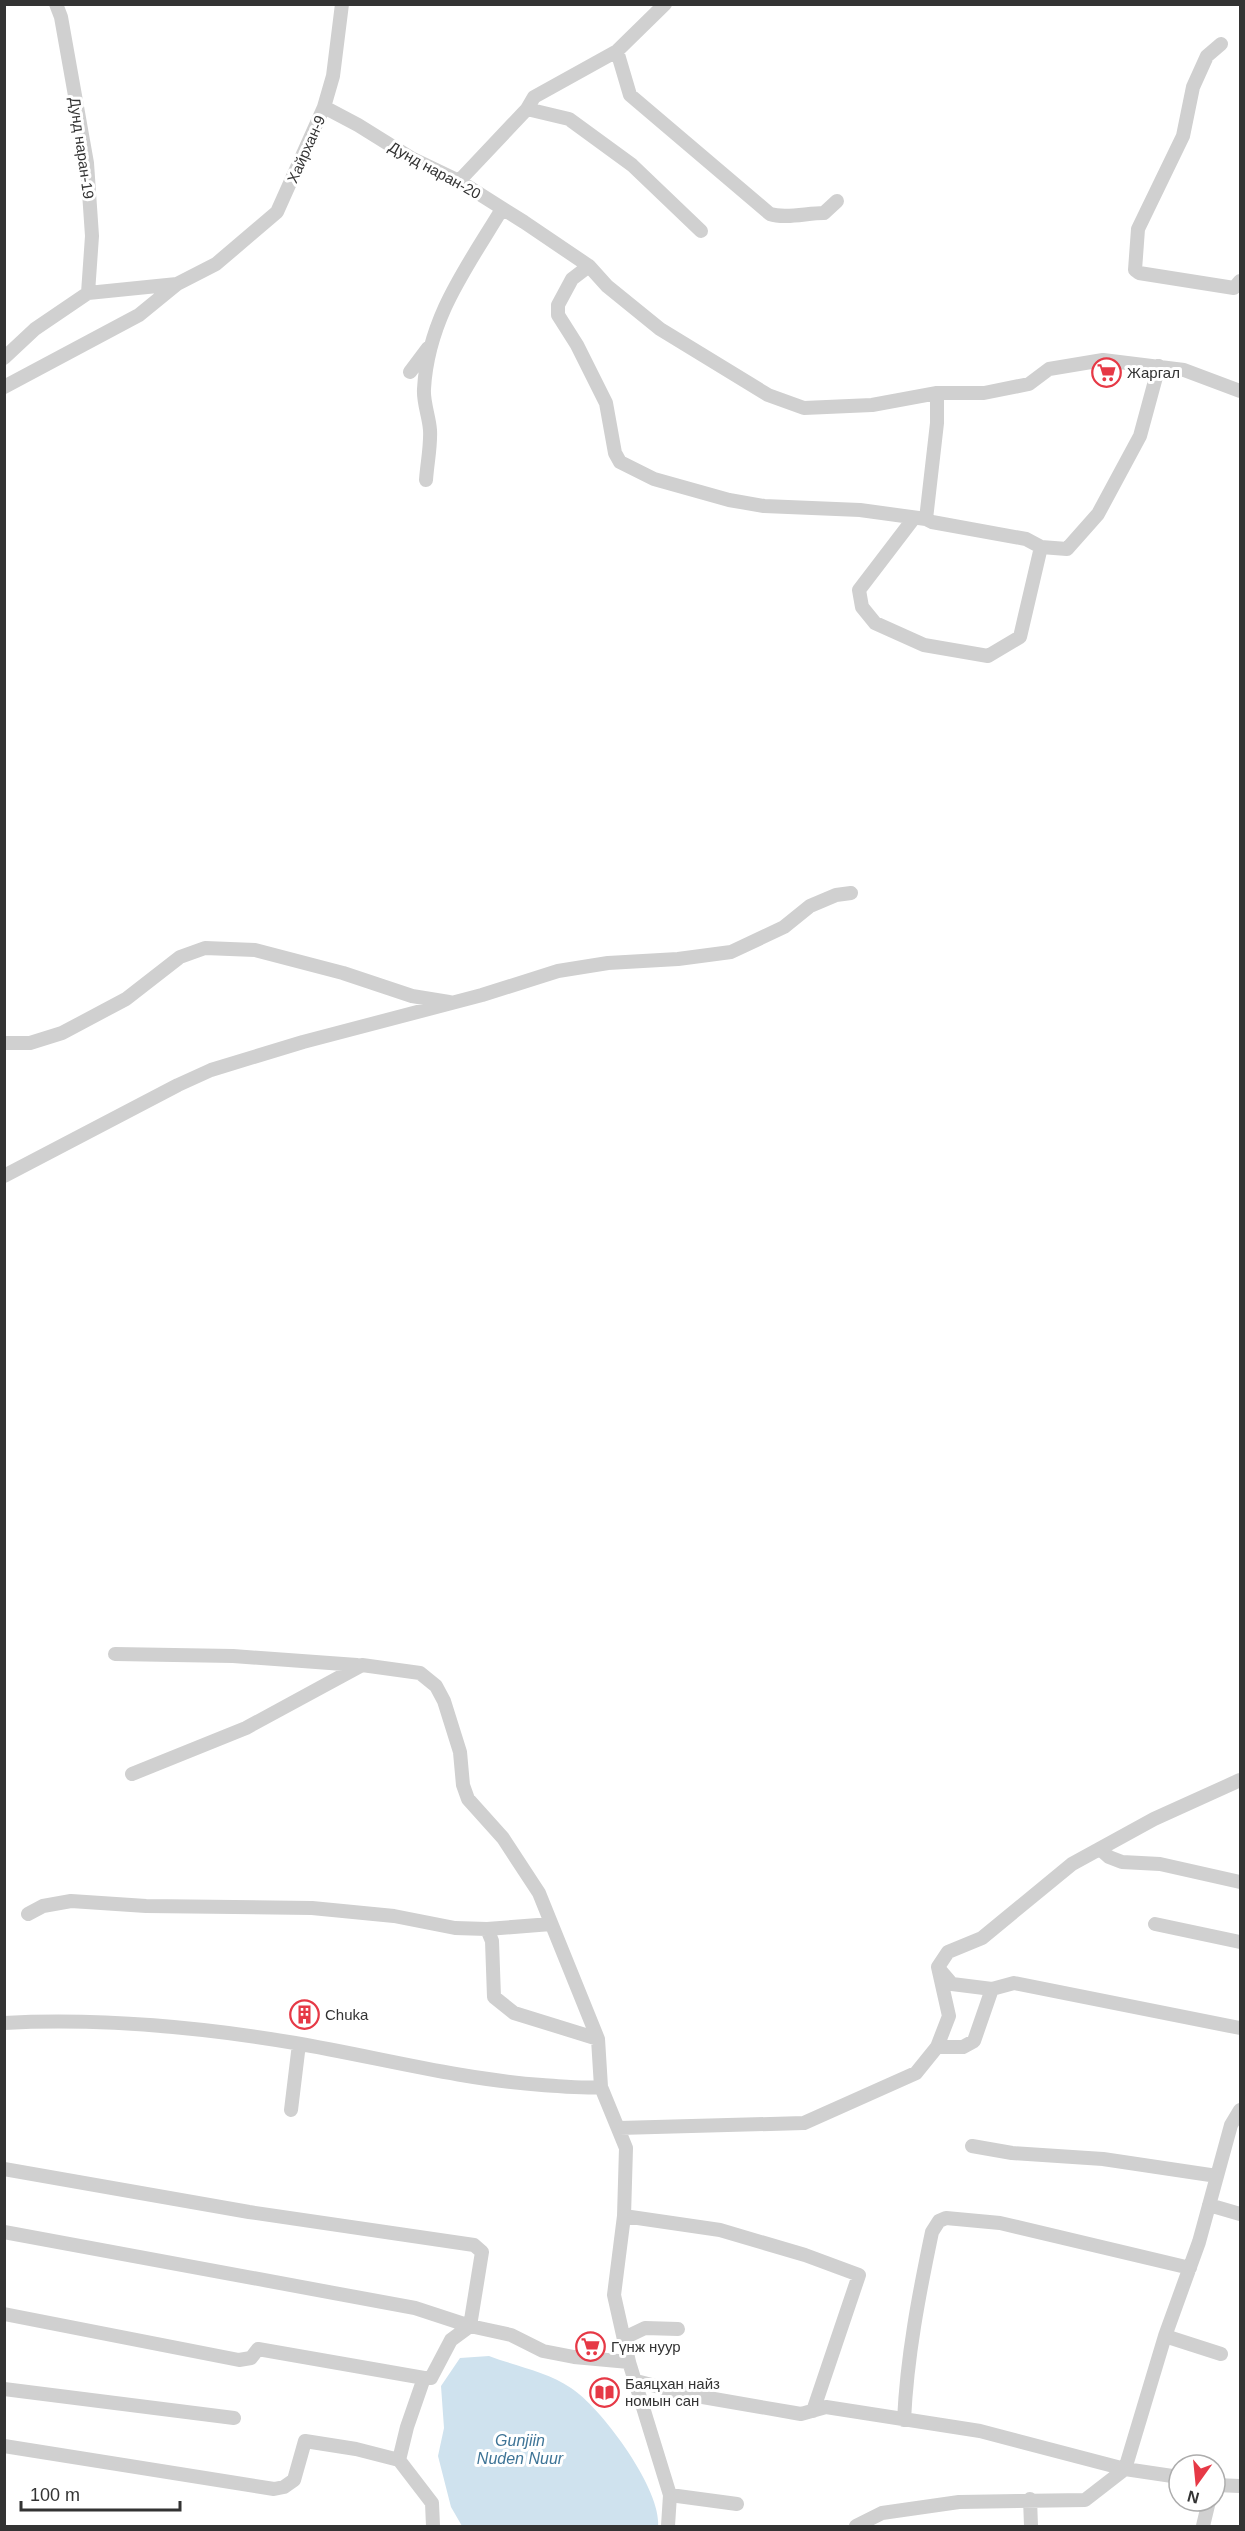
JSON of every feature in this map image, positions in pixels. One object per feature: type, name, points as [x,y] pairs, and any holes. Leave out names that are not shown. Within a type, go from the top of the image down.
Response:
[{"type":"street","name":"Дунд наран-19","points":[[56,4],[61,17],[87,163],[92,236],[88,293]]},
{"type":"street","name":"Хайрхан-9","points":[[177,284],[216,264],[277,212],[324,107],[333,76],[342,4]]},
{"type":"street","points":[[459,182],[527,109],[534,97],[616,51],[665,4]]},
{"type":"street","points":[[1221,44],[1207,56],[1193,87],[1183,136],[1138,230],[1135,270],[1139,273],[1234,288],[1240,282]]},
{"type":"street","points":[[616,51],[630,95],[770,214],[779,217],[824,213],[837,201]]},
{"type":"street","name":"Дунд наран-20","points":[[324,107],[411,158],[459,182],[589,266],[607,286],[660,329],[768,394],[804,408],[872,405],[937,393],[984,393],[1029,384],[1049,369],[1103,360],[1184,370],[1240,391]]},
{"type":"street","points":[[527,109],[569,119],[632,165],[700,231]]},
{"type":"street","points":[[426,480],[430,431],[424,391],[429,347],[437,322],[456,285],[502,209]]},
{"type":"street","points":[[589,266],[572,279],[558,305],[558,315],[577,345],[606,403],[615,453],[620,462],[654,479],[729,500],[764,506],[860,510],[920,518],[1026,539],[1041,547],[1067,549],[1098,514],[1140,436],[1159,366]]},
{"type":"street","points":[[4,358],[35,329],[88,293],[177,284]]},
{"type":"street","points":[[4,387],[139,315],[177,284]]},
{"type":"street","points":[[410,372],[429,347]]},
{"type":"street","points":[[937,393],[937,423],[920,518],[859,590],[862,607],[875,623],[924,645],[988,656],[1020,638],[1041,547]]},
{"type":"street","points":[[4,1176],[178,1084],[211,1070],[303,1042],[454,1003],[558,971],[609,963],[731,952],[784,927],[810,906],[836,895],[851,893]]},
{"type":"street","points":[[4,1043],[30,1043],[62,1033],[126,999],[180,957],[205,948],[255,950],[343,973],[412,996],[454,1003]]},
{"type":"street","points":[[115,1654],[233,1656],[362,1665],[420,1673],[436,1686],[451,1719],[460,1752],[463,1785],[468,1799],[503,1838],[538,1893],[598,2039],[601,2087],[626,2148],[624,2216],[614,2295],[629,2362],[670,2495],[668,2526]]},
{"type":"street","points":[[132,1774],[246,1728],[362,1665],[398,1664]]},
{"type":"street","points":[[619,2128],[804,2123],[916,2073],[938,2047],[949,2016],[938,1967],[948,1952],[982,1938],[1072,1864],[1154,1819],[1240,1780]]},
{"type":"street","points":[[1100,1849],[1109,1857],[1122,1862],[1160,1864],[1240,1882]]},
{"type":"street","points":[[28,1914],[43,1906],[71,1901],[146,1906],[312,1908],[394,1916],[455,1928],[487,1929],[551,1924]]},
{"type":"street","points":[[1155,1924],[1240,1942]]},
{"type":"street","points":[[487,1929],[492,1941],[494,1997],[514,2013],[598,2039]]},
{"type":"street","points":[[938,1967],[952,1984],[992,1989],[1014,1983],[1240,2028]]},
{"type":"street","points":[[938,2047],[963,2047],[974,2041],[992,1989]]},
{"type":"street","points":[[4,2023],[56,2020],[154,2026],[299,2044],[512,2082],[601,2087]]},
{"type":"street","points":[[291,2110],[299,2044]]},
{"type":"street","points":[[856,2526],[882,2513],[959,2502],[1030,2499],[1085,2500],[1125,2469],[1165,2336],[1190,2268],[1231,2125],[1240,2110]]},
{"type":"street","points":[[972,2146],[1012,2153],[1103,2159],[1217,2176]]},
{"type":"street","points":[[4,2169],[249,2212],[474,2245],[482,2252],[470,2326],[451,2340],[431,2378],[258,2349],[251,2358],[239,2360],[4,2314]]},
{"type":"street","points":[[1209,2205],[1240,2214]]},
{"type":"street","points":[[624,2216],[720,2230],[805,2255],[859,2275],[813,2411]]},
{"type":"street","points":[[904,2420],[906,2384],[916,2309],[932,2232],[939,2221],[946,2218],[1000,2223],[1190,2268]]},
{"type":"street","points":[[4,2232],[414,2308],[470,2326],[511,2335],[543,2351],[574,2357],[629,2362]]},
{"type":"street","points":[[624,2338],[645,2328],[678,2329]]},
{"type":"street","points":[[1165,2336],[1221,2354]]},
{"type":"street","points":[[399,2460],[407,2427],[424,2378]]},
{"type":"street","points":[[636,2381],[691,2395],[801,2414],[826,2407],[980,2431],[1125,2469],[1167,2475]]},
{"type":"street","points":[[4,2389],[234,2418]]},
{"type":"street","points":[[4,2446],[274,2489],[284,2487],[294,2480],[305,2441],[356,2449],[399,2460],[432,2503],[433,2526]]},
{"type":"street","points":[[670,2495],[737,2504]]},
{"type":"street","points":[[1030,2499],[1030,2526]]},
{"type":"water","name":"Gunjiin Nuden Nuur","points":[[489,2356],[562,2382],[584,2398],[613,2431],[640,2472],[657,2511],[658,2526],[462,2526],[451,2507],[438,2456],[444,2428],[441,2386],[460,2358]]},
{"type":"place","name":"Жаргал","points":[[1106,372]]},
{"type":"place","name":"Chuka","points":[[304,2014]]},
{"type":"place","name":"Гүнж нуур","points":[[590,2346]]},
{"type":"place","name":"Баяцхан найз номын сан","points":[[604,2392]]}]
